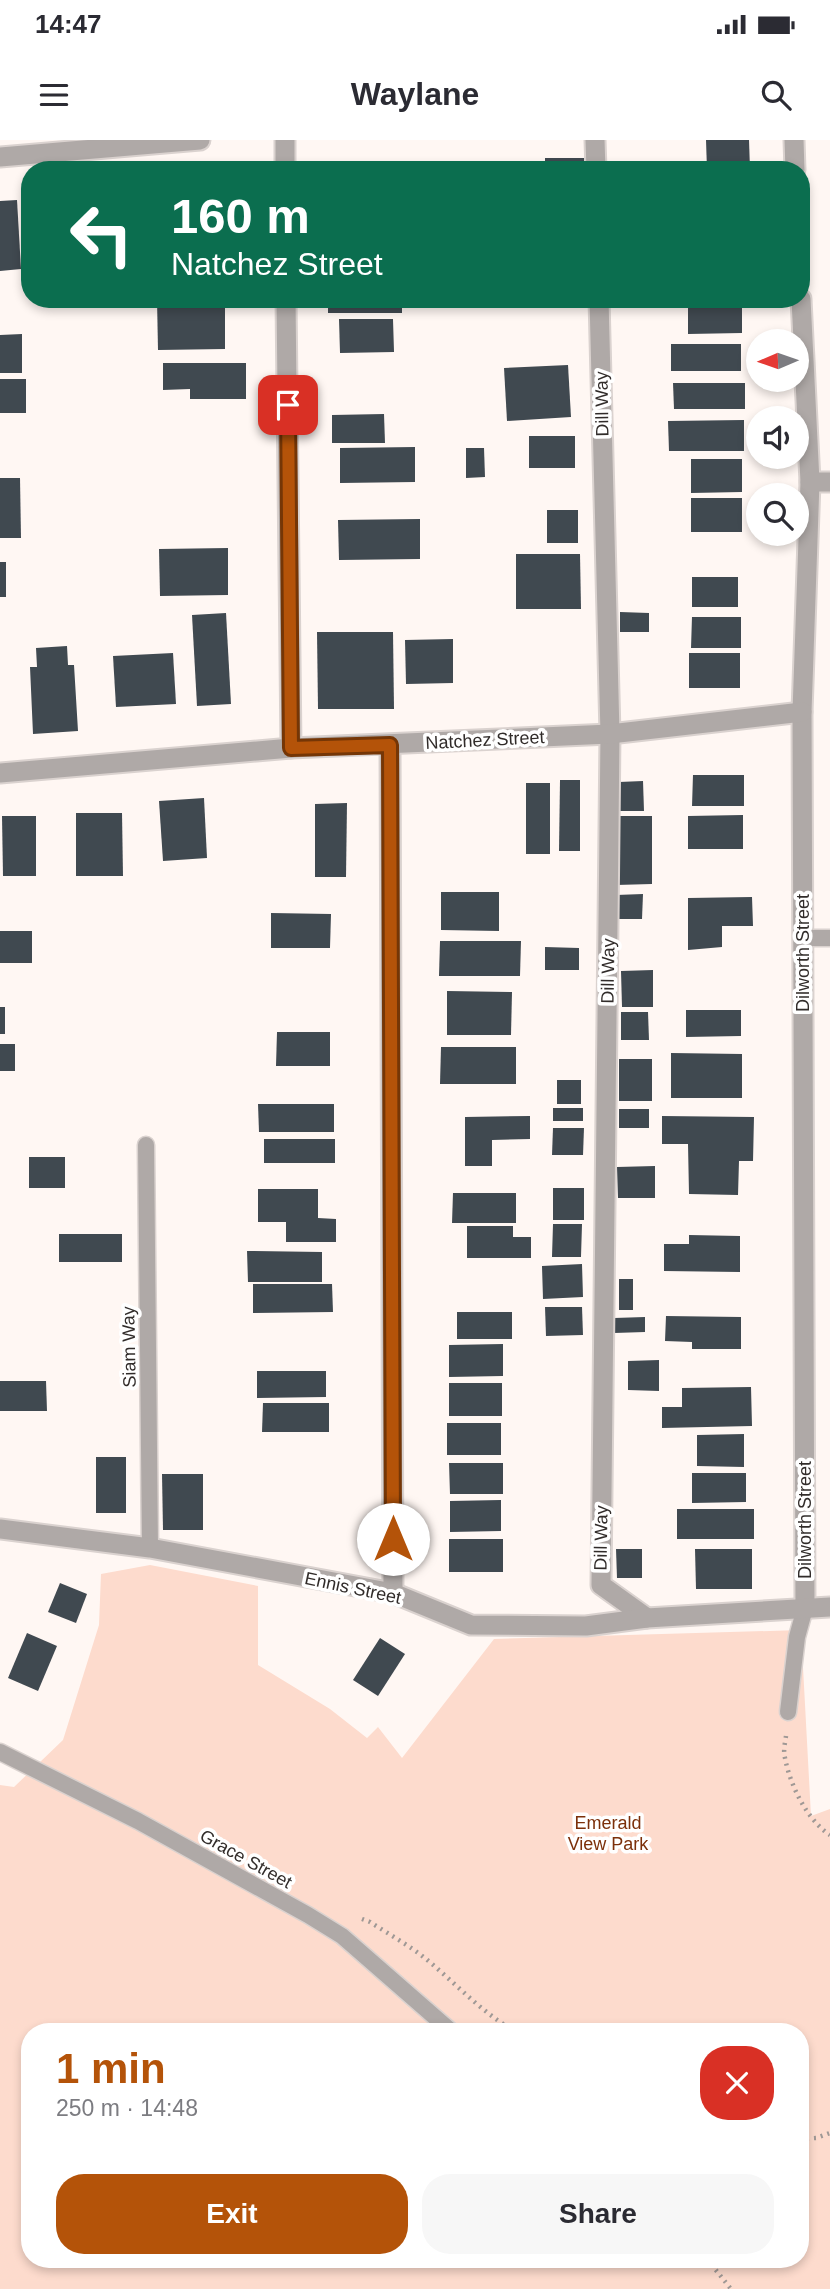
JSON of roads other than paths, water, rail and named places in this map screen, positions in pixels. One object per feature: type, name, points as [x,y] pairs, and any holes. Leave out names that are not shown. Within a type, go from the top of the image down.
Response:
[{"type":"street","points":[[0,157],[200,140]]},
{"type":"street","points":[[285,140],[285,161]]},
{"type":"street","points":[[595,140],[596,161]]},
{"type":"street","points":[[794,140],[795,161]]},
{"type":"street","points":[[286,308],[291,748]]},
{"type":"street","name":"Dill Way","points":[[599,308],[610,734],[601,1585],[648,1618]]},
{"type":"street","name":"Dilworth Street","points":[[801,308],[810,482],[802,712],[805,1608]]},
{"type":"street","points":[[810,482],[830,482]]},
{"type":"street","name":"Natchez Street","points":[[0,774],[291,748],[610,734],[802,712]]},
{"type":"street","points":[[390,745],[393,1594]]},
{"type":"street","name":"Ennis Street","points":[[0,1529],[150,1549],[393,1594],[471,1625],[586,1626],[648,1618],[830,1606]]},
{"type":"lane","points":[[803,938],[830,938]]},
{"type":"lane","name":"Siam Way","points":[[146,1146],[150,1549]]},
{"type":"lane","points":[[788,1712],[797,1637],[805,1608]]},
{"type":"lane","name":"Grace Street","points":[[0,1752],[138,1821],[308,1915],[342,1936],[442,2023]]},
{"type":"park label","name":"Emerald View Park","points":[[608,1833]]}]
